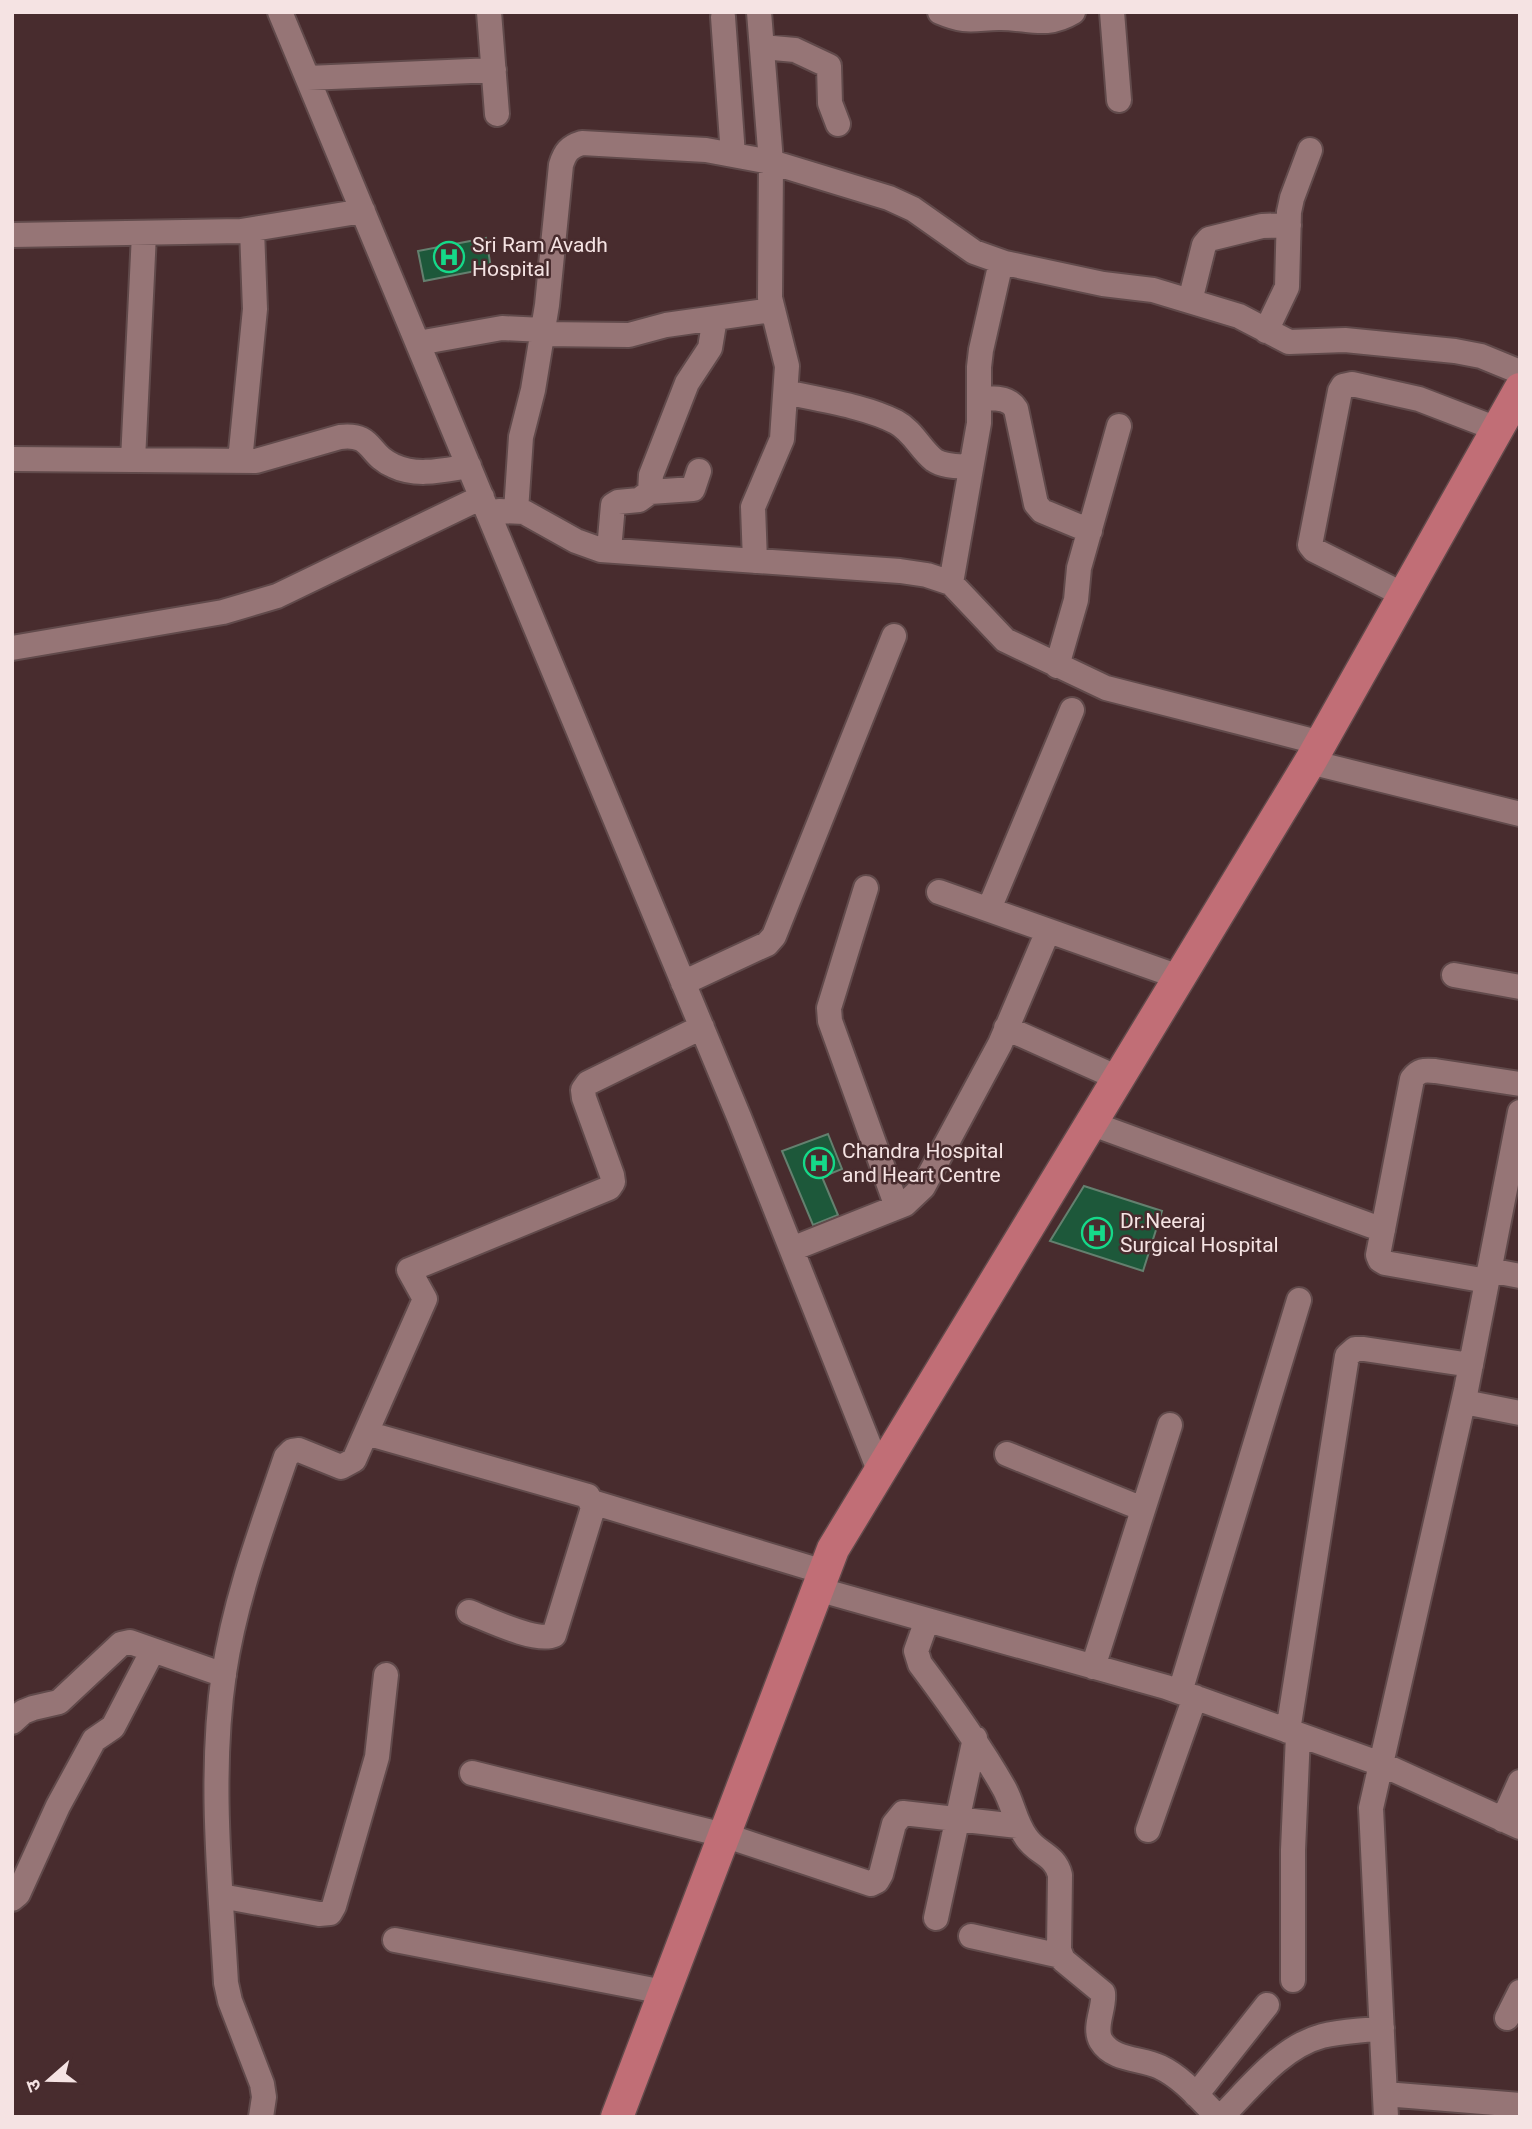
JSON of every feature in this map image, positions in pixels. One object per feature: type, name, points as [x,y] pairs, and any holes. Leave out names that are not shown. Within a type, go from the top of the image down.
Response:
[{"type":"main road","points":[[621,2107],[833,1549],[1316,752],[1520,389]]},
{"type":"street","points":[[281,12],[684,983],[879,1470]]},
{"type":"street","points":[[489,12],[497,114]]},
{"type":"street","points":[[755,561],[753,507],[782,439],[787,366],[772,310],[771,162],[759,12]]},
{"type":"street","points":[[940,12],[964,20],[983,21],[998,18],[1043,23],[1055,21],[1073,12]]},
{"type":"street","points":[[1112,12],[1119,100]]},
{"type":"street","points":[[723,17],[733,155]]},
{"type":"street","points":[[762,47],[795,50],[829,66],[830,103],[838,124]]},
{"type":"street","points":[[308,78],[494,70]]},
{"type":"street","points":[[516,511],[521,438],[543,332],[561,165],[565,153],[571,147],[582,144],[706,150],[771,162],[890,198],[913,209],[974,252],[1001,262],[1103,284],[1153,290],[1238,316],[1289,342],[1345,340],[1455,351],[1481,356],[1520,372]]},
{"type":"street","points":[[1266,331],[1286,287],[1292,198],[1310,150]]},
{"type":"street","points":[[12,234],[210,233],[252,230],[363,211]]},
{"type":"street","points":[[1190,301],[1204,245],[1209,239],[1262,226],[1289,225]]},
{"type":"street","points":[[240,461],[255,309],[252,230]]},
{"type":"street","points":[[133,460],[144,234]]},
{"type":"street","points":[[951,583],[979,423],[981,349],[1001,262]]},
{"type":"street","points":[[418,343],[502,328],[629,335],[666,325],[772,310]]},
{"type":"street","points":[[650,492],[651,475],[687,383],[710,348],[715,318]]},
{"type":"street","points":[[1404,595],[1314,550],[1310,545],[1340,391],[1343,386],[1352,384],[1419,399],[1497,429]]},
{"type":"street","points":[[786,393],[864,411],[896,422],[919,442],[933,460],[943,464],[971,467]]},
{"type":"street","points":[[979,398],[1004,400],[1012,403],[1016,409],[1032,494],[1042,511],[1090,531]]},
{"type":"street","points":[[1057,666],[1074,611],[1078,576],[1119,426]]},
{"type":"street","points":[[12,459],[257,461],[352,436],[366,441],[380,459],[396,468],[430,472],[469,466]]},
{"type":"street","points":[[609,550],[613,505],[639,500],[650,492],[693,488],[699,471]]},
{"type":"street","points":[[12,648],[252,605],[485,504],[530,515],[589,547],[927,575],[951,583],[1004,640],[1106,688],[1520,814]]},
{"type":"street","points":[[684,983],[767,944],[774,936],[894,636]]},
{"type":"street","points":[[989,909],[1072,710]]},
{"type":"street","points":[[866,888],[829,1008],[830,1021],[897,1207]]},
{"type":"street","points":[[939,892],[1179,977]]},
{"type":"street","points":[[792,1249],[897,1207],[914,1197],[923,1187],[1000,1044],[1048,930]]},
{"type":"street","points":[[1454,975],[1520,988]]},
{"type":"street","points":[[262,2099],[226,1983],[217,1806],[218,1734],[229,1645],[260,1532],[286,1457],[292,1451],[299,1450],[341,1467],[354,1460],[425,1299],[409,1270],[609,1188],[613,1182],[612,1175],[583,1098],[583,1090],[588,1083],[702,1027]]},
{"type":"street","points":[[1006,1028],[1118,1078]]},
{"type":"street","points":[[1520,1084],[1422,1070],[1412,1079],[1378,1255],[1385,1263],[1520,1276]]},
{"type":"street","points":[[1520,1112],[1512,1190],[1488,1275],[1464,1402],[1371,1808],[1386,2105],[1520,2105]]},
{"type":"street","points":[[1090,1124],[1383,1230]]},
{"type":"street","points":[[1148,1830],[1299,1300]]},
{"type":"street","points":[[1293,1980],[1293,1733],[1347,1356],[1354,1349],[1364,1349],[1471,1365]]},
{"type":"street","points":[[1464,1402],[1520,1413]]},
{"type":"street","points":[[1093,1667],[1170,1425]]},
{"type":"street","points":[[366,1433],[588,1496],[592,1502],[593,1508],[554,1635],[548,1638],[534,1636],[469,1612]]},
{"type":"street","points":[[1007,1454],[1143,1509]]},
{"type":"street","points":[[592,1502],[927,1620],[1188,1695],[1381,1764],[1511,1823],[1520,1782]]},
{"type":"street","points":[[927,1620],[917,1657],[975,1738],[1006,1793],[1018,1826],[1031,1844],[1058,1865],[1060,1956]]},
{"type":"street","points":[[12,1722],[23,1712],[59,1702],[121,1644],[130,1642],[152,1652],[224,1675]]},
{"type":"street","points":[[12,1899],[18,1894],[58,1806],[94,1740],[113,1727],[152,1652]]},
{"type":"street","points":[[221,1896],[319,1914],[330,1913],[377,1757],[386,1675]]},
{"type":"street","points":[[936,1918],[975,1738]]},
{"type":"street","points":[[472,1773],[724,1835],[871,1884],[877,1881],[881,1874],[898,1816],[912,1813],[1018,1826]]},
{"type":"street","points":[[971,1936],[1060,1956],[1103,1993],[1098,2032],[1102,2043],[1117,2054],[1157,2065],[1176,2075],[1220,2117],[1275,2064],[1301,2045],[1320,2037],[1382,2028]]},
{"type":"street","points":[[395,1940],[664,1992]]},
{"type":"street","points":[[1507,2018],[1520,1992]]},
{"type":"street","points":[[1196,2095],[1267,2005]]},
{"type":"building","points":[[486,238],[491,268],[424,281],[418,251]]},
{"type":"building","points":[[828,1134],[842,1169],[822,1177],[838,1215],[813,1225],[782,1151]]},
{"type":"building","points":[[1084,1186],[1162,1211],[1143,1271],[1050,1241]]},
{"type":"place","name":"Sri Ram Avadh Hospital","points":[[449,257]]},
{"type":"place","name":"Chandra Hospital and Heart Centre","points":[[819,1163]]},
{"type":"place","name":"Dr.Neeraj Surgical Hospital","points":[[1097,1233]]}]
